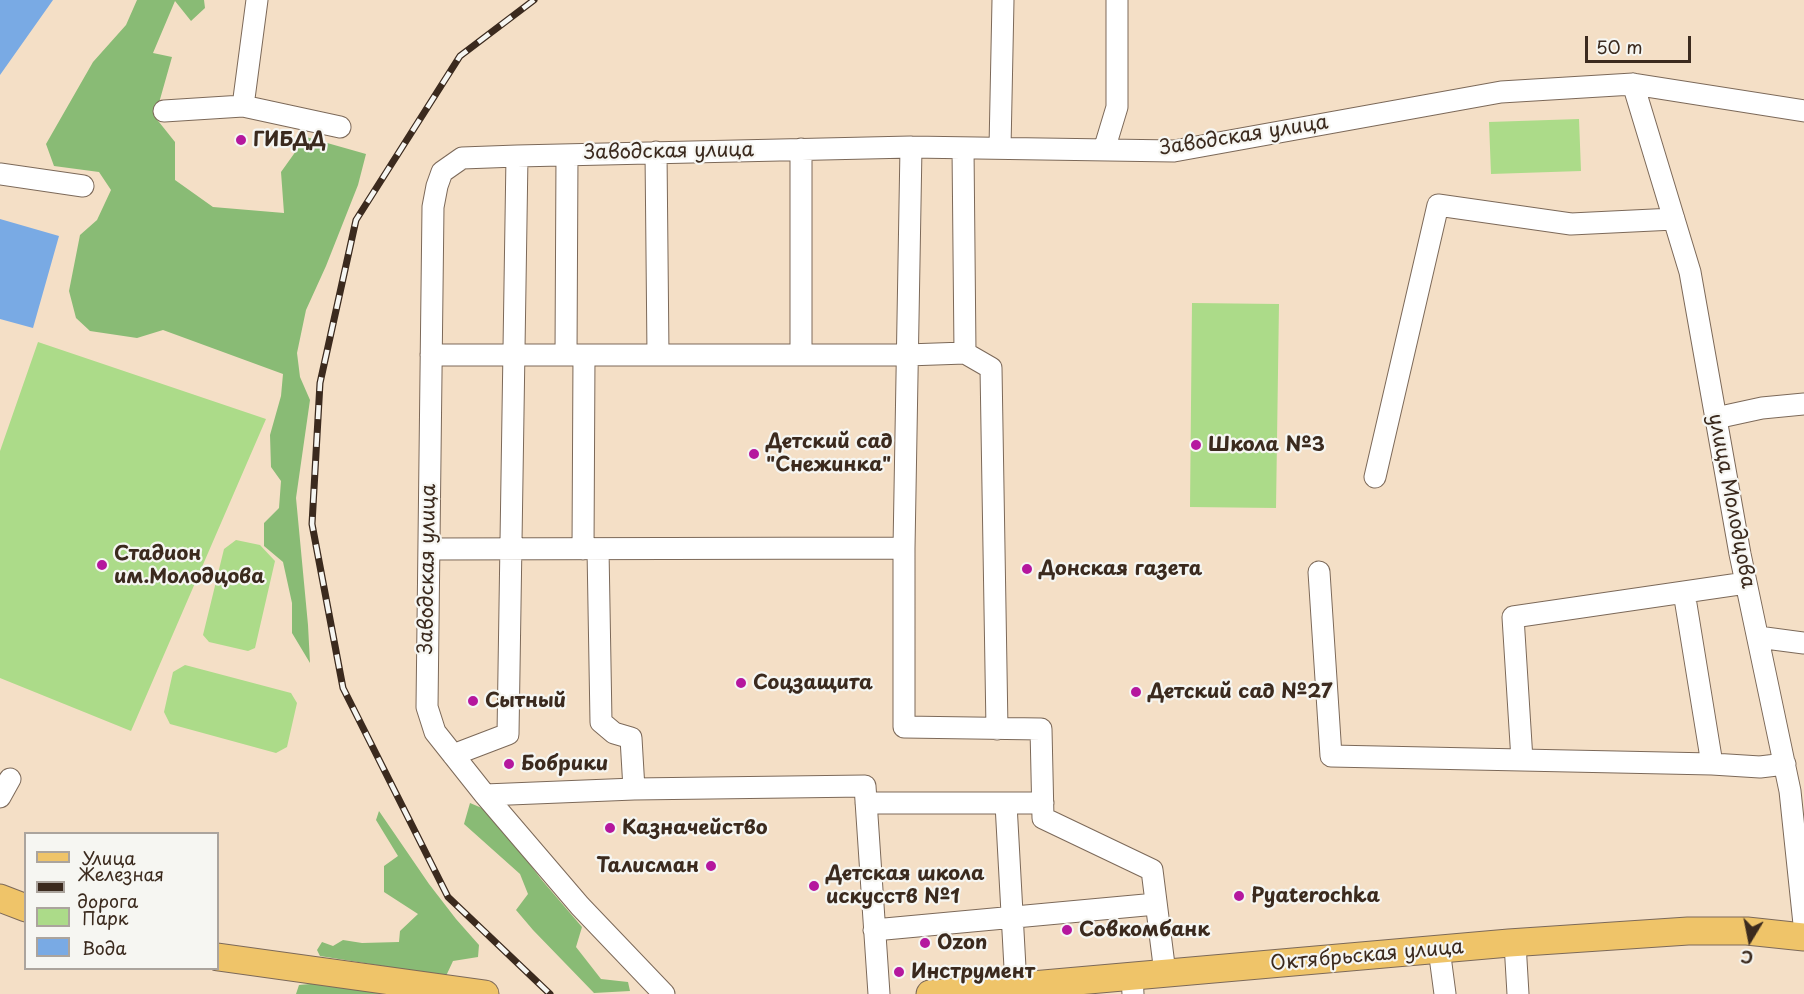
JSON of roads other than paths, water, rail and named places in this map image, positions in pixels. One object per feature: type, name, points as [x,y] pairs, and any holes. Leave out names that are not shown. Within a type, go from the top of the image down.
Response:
[{"type":"main road","points":[[0,898],[24,907]]},
{"type":"main road","name":"Октябрьская улица","points":[[930,994],[1016,987],[1132,985],[1165,973],[1515,943],[1688,931],[1747,931],[1804,937]]},
{"type":"main road","points":[[219,957],[485,994]]},
{"type":"street","points":[[243,106],[257,0]]},
{"type":"street","points":[[1000,148],[1003,0]]},
{"type":"street","points":[[1104,150],[1117,106],[1117,0]]},
{"type":"street","name":"Заводская улица","points":[[664,994],[580,906],[485,795],[435,732],[427,707],[433,207],[442,172],[462,158],[656,152],[911,147],[1174,151],[1502,92],[1633,84],[1804,111]]},
{"type":"street","name":"улица Молодцова","points":[[1633,84],[1690,272],[1746,583],[1790,791],[1804,924]]},
{"type":"street","points":[[164,111],[243,106],[340,127]]},
{"type":"street","points":[[911,147],[904,548],[904,728],[1041,729],[1043,818],[1152,870],[1165,973]]},
{"type":"street","points":[[963,147],[964,353]]},
{"type":"street","points":[[801,149],[801,355]]},
{"type":"street","points":[[656,152],[658,355]]},
{"type":"street","points":[[567,155],[575,355],[601,722],[614,733],[632,738],[634,789]]},
{"type":"street","points":[[453,755],[508,734],[517,156]]},
{"type":"street","points":[[0,174],[83,186]]},
{"type":"street","points":[[1374,477],[1438,205],[1571,224],[1674,219]]},
{"type":"street","points":[[431,355],[964,353],[990,368],[997,729]]},
{"type":"street","points":[[1716,418],[1762,408],[1804,404]]},
{"type":"street","points":[[429,549],[904,548]]},
{"type":"street","points":[[1319,572],[1331,756],[1760,767],[1785,764]]},
{"type":"street","points":[[1522,760],[1513,617],[1746,583]]},
{"type":"street","points":[[1684,592],[1712,765]]},
{"type":"street","points":[[1758,637],[1804,644]]},
{"type":"street","points":[[485,795],[634,789],[865,786],[879,994]]},
{"type":"street","points":[[866,803],[1043,803]]},
{"type":"street","points":[[1006,804],[1016,987]]},
{"type":"street","points":[[874,930],[1156,904]]},
{"type":"street","points":[[1515,943],[1518,994]]},
{"type":"street","points":[[1439,950],[1445,994]]},
{"type":"water","points":[[0,0],[53,0],[0,75]]},
{"type":"water","points":[[0,219],[59,236],[33,328],[0,319]]},
{"type":"railway","points":[[534,0],[460,56],[356,220],[320,383],[312,524],[343,688],[448,897],[550,994]]},
{"type":"place","name":"ГИБДД","points":[[241,140]]},
{"type":"place","name":"Школа №3","points":[[1196,445]]},
{"type":"place","name":"Детский сад \"Снежинка\"","points":[[754,454]]},
{"type":"place","name":"Стадион им.Молодцова","points":[[102,565]]},
{"type":"place","name":"Донская газета","points":[[1027,569]]},
{"type":"place","name":"Соцзащита","points":[[741,683]]},
{"type":"place","name":"Детский сад №27","points":[[1136,692]]},
{"type":"place","name":"Сытный","points":[[473,701]]},
{"type":"place","name":"Бобрики","points":[[509,764]]},
{"type":"place","name":"Казначейство","points":[[610,828]]},
{"type":"place","name":"Талисман","points":[[711,866]]},
{"type":"place","name":"Детская школа искусств №1","points":[[814,886]]},
{"type":"place","name":"Pyaterochka","points":[[1239,896]]},
{"type":"place","name":"Совкомбанк","points":[[1067,930]]},
{"type":"place","name":"Ozon","points":[[925,943]]},
{"type":"place","name":"Инструмент","points":[[899,972]]}]
